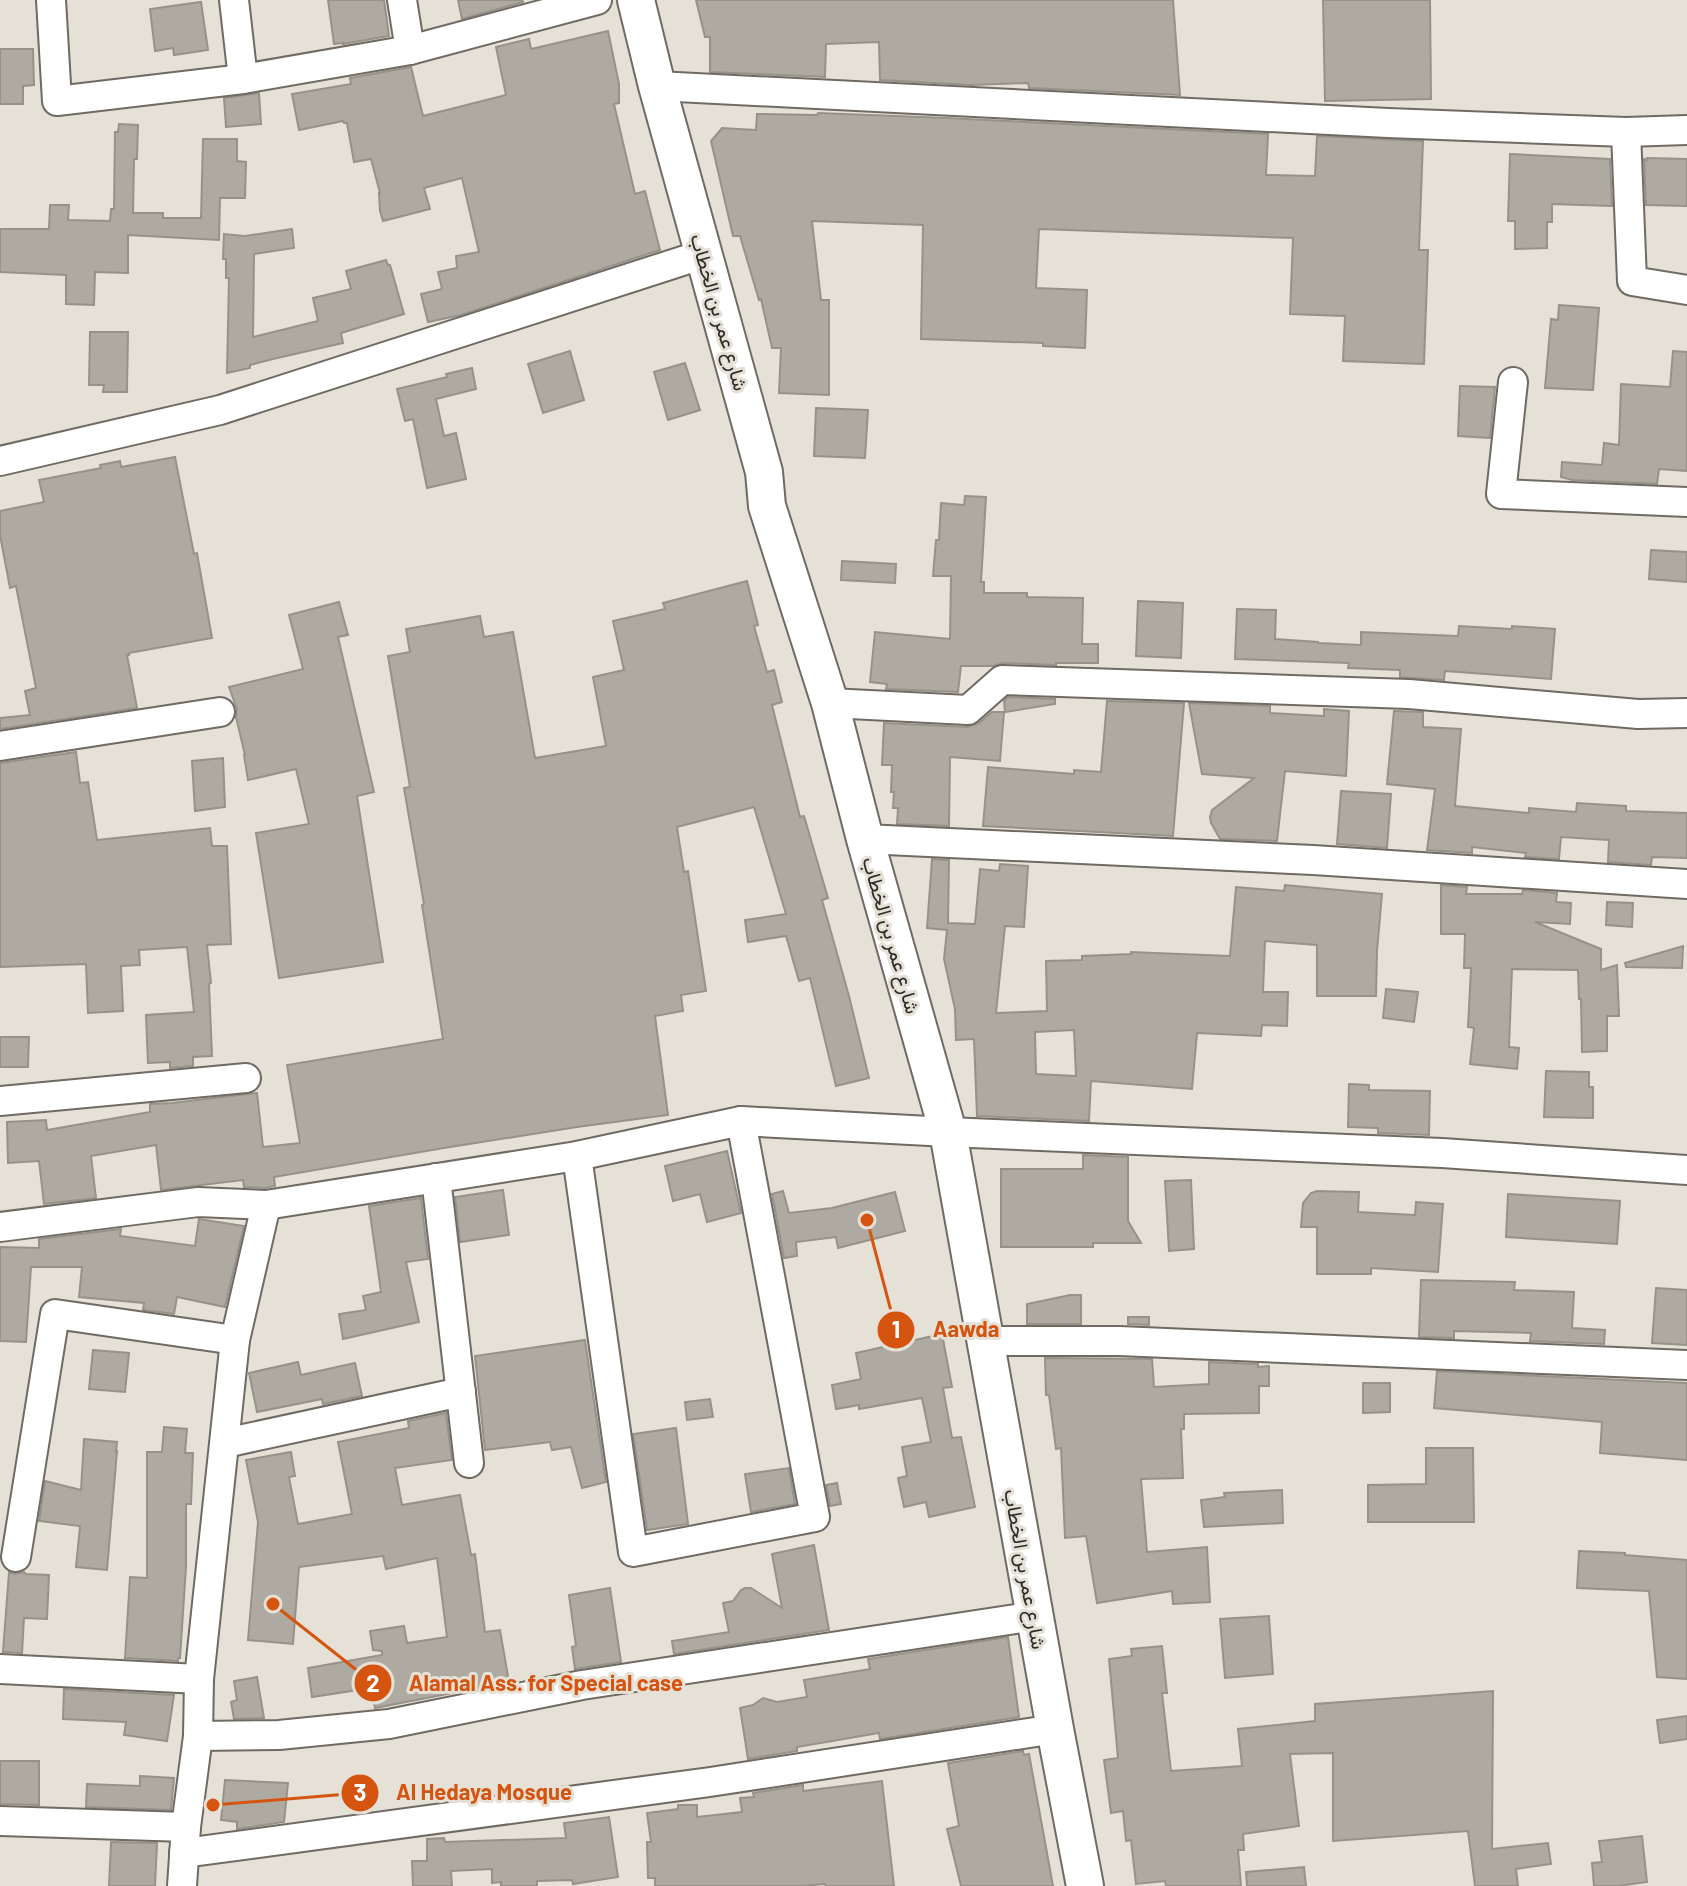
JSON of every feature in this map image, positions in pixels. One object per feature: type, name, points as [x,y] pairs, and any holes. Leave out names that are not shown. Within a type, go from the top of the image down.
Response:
[{"type":"main road","name":"شارع عمر بن الخطاب","points":[[636,0],[764,472],[767,506],[830,703],[948,1132],[1085,1886]]},
{"type":"street","points":[[51,0],[57,101],[243,79],[410,50],[597,0]]},
{"type":"street","points":[[234,0],[243,79]]},
{"type":"street","points":[[402,0],[410,50]]},
{"type":"street","points":[[657,86],[1388,123],[1626,132],[1687,130]]},
{"type":"street","points":[[1626,132],[1632,281],[1687,290]]},
{"type":"street","points":[[0,461],[220,410],[704,254]]},
{"type":"street","points":[[1513,382],[1501,494],[1687,502]]},
{"type":"street","points":[[830,703],[968,710],[1002,680],[1409,694],[1638,714],[1687,713]]},
{"type":"street","points":[[0,746],[220,712]]},
{"type":"street","points":[[865,839],[1313,860],[1687,884]]},
{"type":"street","points":[[0,1101],[246,1078]]},
{"type":"street","points":[[577,1156],[633,1552],[815,1517],[741,1121]]},
{"type":"street","points":[[0,1227],[198,1202],[266,1205],[577,1156],[741,1121],[1442,1153],[1687,1170]]},
{"type":"street","points":[[436,1178],[469,1463]]},
{"type":"street","points":[[182,1886],[198,1736],[199,1679],[235,1340],[266,1205]]},
{"type":"street","points":[[16,1557],[55,1314],[235,1340]]},
{"type":"street","points":[[985,1341],[1119,1341],[1687,1365]]},
{"type":"street","points":[[225,1443],[461,1392]]},
{"type":"street","points":[[198,1736],[279,1735],[389,1724],[582,1685],[1035,1616]]},
{"type":"street","points":[[0,1669],[199,1679]]},
{"type":"street","points":[[0,1821],[185,1840],[694,1784],[1055,1729]]},
{"type":"building","points":[[328,0],[384,0],[389,36],[334,44]]},
{"type":"building","points":[[458,0],[522,0],[523,2],[462,19]]},
{"type":"building","points":[[696,0],[1173,0],[1180,95],[1029,88],[1028,83],[971,85],[880,80],[879,42],[826,44],[825,77],[710,72],[710,37],[705,37]]},
{"type":"building","points":[[1323,0],[1430,0],[1431,99],[1325,101]]},
{"type":"building","points":[[201,2],[208,50],[174,55],[173,48],[155,51],[150,9]]},
{"type":"building","points":[[608,31],[619,84],[619,103],[614,104],[635,194],[645,191],[660,250],[461,315],[428,322],[421,294],[442,289],[438,272],[457,268],[456,256],[479,252],[462,178],[424,188],[430,209],[383,221],[371,159],[354,162],[347,123],[343,121],[299,130],[292,94],[351,84],[350,78],[411,67],[423,116],[506,95],[496,47],[529,39],[531,49]]},
{"type":"building","points":[[0,49],[33,49],[34,85],[23,86],[23,104],[0,104]]},
{"type":"building","points":[[259,93],[261,124],[226,127],[224,98]]},
{"type":"building","points":[[818,113],[1268,134],[1266,175],[1315,176],[1317,136],[1423,141],[1419,250],[1428,250],[1424,364],[1343,361],[1345,316],[1290,314],[1293,238],[1039,229],[1036,288],[1087,290],[1085,348],[1043,346],[1043,343],[921,339],[923,225],[812,221],[821,300],[829,300],[829,395],[779,393],[781,348],[772,348],[761,299],[740,236],[733,236],[711,141],[722,128],[756,130],[757,114]]},
{"type":"building","points":[[119,124],[138,125],[133,213],[163,213],[163,218],[201,218],[203,139],[237,139],[237,161],[246,162],[245,198],[220,198],[219,240],[128,235],[128,273],[95,272],[94,305],[66,304],[66,275],[0,272],[0,229],[49,229],[50,205],[69,205],[68,220],[110,221],[111,209],[114,209],[115,132],[118,132]]},
{"type":"building","points":[[1510,154],[1610,159],[1612,206],[1552,204],[1552,222],[1547,222],[1547,248],[1515,249],[1515,221],[1508,221]]},
{"type":"building","points":[[1644,159],[1687,159],[1687,206],[1646,205]]},
{"type":"building","points":[[292,229],[294,248],[254,254],[253,337],[318,321],[313,298],[351,289],[346,271],[386,260],[404,314],[341,333],[343,343],[227,373],[229,278],[226,278],[226,259],[223,259],[224,234],[245,236]]},
{"type":"building","points":[[1559,305],[1599,308],[1593,390],[1545,388],[1551,319],[1558,320]]},
{"type":"building","points":[[90,332],[128,332],[127,392],[103,392],[104,385],[89,385]]},
{"type":"building","points":[[570,351],[584,400],[543,413],[528,364]]},
{"type":"building","points":[[1673,351],[1687,352],[1687,471],[1659,469],[1657,484],[1561,477],[1562,462],[1602,465],[1604,443],[1619,445],[1621,384],[1670,387]]},
{"type":"building","points":[[685,363],[700,410],[668,420],[654,372]]},
{"type":"building","points":[[472,368],[476,389],[436,399],[444,436],[456,433],[466,479],[427,488],[413,419],[405,421],[397,389]]},
{"type":"building","points":[[1460,386],[1495,387],[1490,438],[1458,436]]},
{"type":"building","points":[[816,408],[868,410],[865,458],[814,456]]},
{"type":"building","points":[[175,457],[212,638],[129,653],[137,708],[0,729],[0,718],[30,715],[25,691],[36,688],[16,586],[10,588],[0,535],[0,511],[44,502],[39,480],[101,468],[100,465],[120,461],[121,467]]},
{"type":"building","points":[[965,496],[986,497],[981,582],[984,582],[984,593],[1083,598],[1082,644],[1098,644],[1098,663],[961,666],[958,692],[886,689],[887,684],[870,682],[875,632],[950,639],[951,576],[933,576],[936,540],[939,540],[941,503],[964,505]]},
{"type":"building","points":[[1651,550],[1687,552],[1687,582],[1649,579]]},
{"type":"building","points":[[842,561],[896,564],[895,583],[841,580]]},
{"type":"building","points":[[747,581],[758,625],[754,626],[767,672],[774,670],[782,702],[772,705],[800,817],[804,816],[828,898],[822,900],[869,1078],[836,1086],[810,978],[799,981],[786,936],[748,942],[745,920],[786,914],[754,807],[677,827],[684,872],[688,871],[706,991],[681,995],[683,1011],[655,1016],[668,1115],[274,1177],[275,1186],[265,1188],[244,1187],[243,1180],[161,1190],[156,1145],[91,1156],[96,1198],[44,1204],[39,1161],[8,1163],[7,1122],[46,1120],[47,1130],[150,1112],[150,1104],[257,1093],[263,1147],[300,1143],[287,1065],[443,1039],[404,788],[410,787],[388,656],[410,652],[406,629],[480,616],[484,637],[513,632],[535,758],[606,746],[593,677],[624,670],[613,621],[665,609],[663,603]]},
{"type":"building","points":[[1138,601],[1183,603],[1181,658],[1136,656]]},
{"type":"building","points":[[339,602],[348,635],[338,637],[374,792],[357,796],[383,962],[279,978],[256,833],[309,824],[296,769],[248,780],[237,709],[229,687],[303,669],[289,615]]},
{"type":"building","points":[[1237,609],[1276,610],[1275,639],[1318,643],[1361,645],[1361,632],[1458,636],[1459,626],[1555,629],[1551,679],[1445,671],[1444,680],[1400,677],[1400,670],[1348,668],[1349,663],[1235,659]]},
{"type":"building","points":[[1008,697],[1055,699],[1055,704],[1005,712],[1004,701]]},
{"type":"building","points":[[1107,701],[1184,703],[1173,836],[983,826],[988,767],[1074,774],[1074,770],[1101,772]]},
{"type":"building","points":[[1189,703],[1270,706],[1270,713],[1324,716],[1324,709],[1349,711],[1346,776],[1285,771],[1277,841],[1220,839],[1211,823],[1212,810],[1254,778],[1202,774]]},
{"type":"building","points":[[1394,711],[1423,712],[1423,727],[1461,729],[1455,806],[1529,813],[1529,808],[1576,812],[1577,803],[1626,806],[1626,811],[1687,813],[1687,858],[1652,857],[1651,865],[1608,862],[1609,840],[1561,837],[1559,859],[1525,857],[1526,853],[1472,847],[1472,853],[1427,850],[1435,789],[1387,784]]},
{"type":"building","points":[[992,712],[1004,712],[1000,761],[950,757],[949,826],[897,824],[898,808],[893,808],[894,792],[891,792],[892,765],[882,765],[884,723],[967,727],[979,723]]},
{"type":"building","points":[[76,752],[80,783],[88,782],[97,840],[210,828],[212,846],[227,846],[231,944],[207,945],[212,1056],[193,1057],[193,1066],[170,1068],[170,1062],[148,1063],[146,1015],[194,1012],[187,947],[139,950],[140,965],[121,966],[123,1011],[88,1013],[86,964],[0,967],[0,763]]},
{"type":"building","points":[[223,758],[225,807],[195,811],[192,761]]},
{"type":"building","points":[[1341,791],[1391,794],[1387,848],[1337,844]]},
{"type":"building","points":[[932,859],[949,860],[948,923],[975,924],[980,869],[999,871],[1000,864],[1028,866],[1024,927],[1005,926],[996,1013],[1047,1011],[1046,961],[1082,960],[1082,956],[1131,952],[1230,956],[1236,887],[1284,891],[1285,885],[1382,894],[1376,996],[1317,996],[1317,945],[1265,941],[1263,992],[1288,992],[1287,1026],[1262,1025],[1261,1036],[1197,1033],[1192,1089],[1091,1081],[1089,1121],[977,1116],[974,1039],[956,1040],[955,1009],[944,959],[947,930],[927,928]],"holes":[[[1074,1030],[1076,1076],[1036,1074],[1035,1032]]]},
{"type":"building","points":[[1441,885],[1467,887],[1466,894],[1522,894],[1523,890],[1557,893],[1556,902],[1571,903],[1570,924],[1535,922],[1601,949],[1601,970],[1617,965],[1619,1016],[1607,1016],[1607,1051],[1582,1052],[1578,970],[1512,969],[1509,1047],[1519,1048],[1517,1069],[1470,1064],[1474,1028],[1468,1027],[1471,968],[1464,968],[1465,934],[1441,934]]},
{"type":"building","points":[[1607,902],[1633,903],[1632,927],[1606,925]]},
{"type":"building","points":[[1683,946],[1682,968],[1626,967],[1625,963]]},
{"type":"building","points":[[1386,989],[1418,992],[1414,1022],[1383,1018]]},
{"type":"building","points":[[0,1037],[29,1037],[28,1067],[0,1067]]},
{"type":"building","points":[[1546,1071],[1589,1072],[1589,1087],[1593,1087],[1593,1118],[1544,1117]]},
{"type":"building","points":[[1349,1084],[1369,1085],[1369,1090],[1430,1091],[1429,1135],[1378,1133],[1378,1128],[1348,1127]]},
{"type":"building","points":[[727,1151],[741,1213],[707,1222],[700,1194],[673,1201],[665,1166]]},
{"type":"building","points":[[1083,1155],[1128,1157],[1128,1221],[1141,1243],[1093,1243],[1093,1247],[1001,1247],[1001,1169],[1083,1169]]},
{"type":"building","points":[[1191,1180],[1194,1249],[1169,1251],[1165,1181]]},
{"type":"building","points":[[503,1190],[509,1235],[460,1242],[455,1197]]},
{"type":"building","points":[[783,1191],[789,1213],[832,1208],[895,1192],[905,1231],[838,1248],[836,1237],[796,1242],[797,1256],[784,1258],[772,1194]]},
{"type":"building","points":[[1317,1191],[1359,1192],[1358,1212],[1415,1215],[1416,1202],[1443,1204],[1438,1272],[1371,1268],[1371,1274],[1317,1274],[1317,1227],[1301,1227],[1303,1203]]},
{"type":"building","points":[[1508,1194],[1620,1201],[1617,1244],[1506,1237]]},
{"type":"building","points":[[421,1198],[428,1259],[406,1262],[419,1322],[343,1339],[339,1314],[366,1310],[363,1296],[381,1292],[369,1206]]},
{"type":"building","points":[[199,1219],[244,1226],[225,1307],[177,1297],[174,1314],[143,1310],[144,1303],[79,1297],[82,1267],[31,1267],[26,1342],[0,1341],[0,1247],[39,1248],[39,1239],[121,1229],[120,1236],[195,1246]]},
{"type":"building","points":[[1421,1280],[1515,1282],[1514,1290],[1574,1292],[1572,1328],[1605,1330],[1604,1344],[1530,1341],[1531,1333],[1454,1331],[1454,1338],[1419,1337]]},
{"type":"building","points":[[1656,1288],[1687,1290],[1687,1345],[1652,1343]]},
{"type":"building","points":[[1081,1295],[1081,1324],[1027,1324],[1027,1304]]},
{"type":"building","points":[[1128,1317],[1149,1317],[1149,1325],[1128,1324]]},
{"type":"building","points":[[942,1334],[952,1387],[943,1388],[952,1438],[961,1437],[975,1507],[929,1517],[926,1502],[904,1507],[898,1478],[907,1476],[902,1447],[931,1442],[922,1398],[859,1409],[859,1405],[836,1409],[832,1385],[861,1379],[856,1353]]},
{"type":"building","points":[[585,1340],[606,1482],[582,1488],[571,1447],[552,1450],[550,1442],[485,1450],[475,1356]]},
{"type":"building","points":[[93,1350],[129,1353],[125,1392],[89,1389]]},
{"type":"building","points":[[1045,1358],[1152,1359],[1154,1387],[1209,1384],[1209,1362],[1269,1366],[1269,1386],[1259,1386],[1259,1413],[1184,1414],[1184,1429],[1181,1429],[1183,1478],[1141,1479],[1147,1552],[1207,1547],[1210,1602],[1173,1604],[1172,1591],[1097,1603],[1086,1536],[1065,1538],[1061,1448],[1056,1449],[1049,1395],[1046,1395]]},
{"type":"building","points":[[298,1362],[301,1375],[355,1363],[362,1396],[323,1404],[322,1399],[257,1412],[249,1373]]},
{"type":"building","points":[[1437,1371],[1687,1383],[1687,1460],[1600,1453],[1602,1422],[1434,1408]]},
{"type":"building","points":[[1363,1383],[1390,1383],[1390,1412],[1363,1413]]},
{"type":"building","points":[[710,1399],[713,1417],[687,1420],[685,1402]]},
{"type":"building","points":[[446,1413],[452,1460],[395,1468],[402,1505],[460,1495],[471,1555],[475,1554],[485,1632],[500,1630],[509,1682],[375,1708],[371,1688],[312,1697],[308,1668],[382,1655],[382,1651],[373,1650],[370,1631],[404,1626],[407,1643],[447,1637],[437,1558],[386,1569],[383,1556],[299,1567],[293,1644],[248,1640],[258,1522],[246,1460],[291,1452],[295,1476],[289,1477],[298,1524],[352,1514],[338,1442],[409,1428],[408,1421]]},
{"type":"building","points":[[164,1427],[187,1429],[185,1453],[193,1453],[191,1504],[186,1504],[186,1567],[178,1661],[125,1658],[130,1577],[147,1578],[147,1452],[162,1452]]},
{"type":"building","points":[[676,1428],[688,1524],[647,1530],[633,1434]]},
{"type":"building","points":[[84,1439],[117,1442],[107,1570],[76,1567],[80,1526],[39,1521],[45,1481],[81,1490]]},
{"type":"building","points":[[1426,1448],[1473,1448],[1474,1522],[1368,1522],[1368,1485],[1426,1484]]},
{"type":"building","points":[[789,1468],[795,1504],[751,1512],[745,1474]]},
{"type":"building","points":[[837,1483],[841,1504],[830,1506],[826,1485]]},
{"type":"building","points":[[1282,1490],[1283,1523],[1204,1527],[1201,1500],[1225,1497],[1224,1493]]},
{"type":"building","points":[[814,1545],[829,1630],[674,1654],[672,1641],[729,1632],[723,1603],[733,1601],[745,1588],[751,1588],[782,1608],[772,1554]]},
{"type":"building","points":[[1579,1551],[1687,1560],[1687,1679],[1657,1677],[1649,1591],[1577,1588]]},
{"type":"building","points":[[9,1572],[49,1575],[47,1619],[24,1618],[22,1653],[3,1652]]},
{"type":"building","points":[[610,1588],[621,1662],[575,1669],[572,1647],[576,1646],[569,1595]]},
{"type":"building","points":[[1269,1616],[1273,1674],[1225,1678],[1220,1619]]},
{"type":"building","points":[[1008,1637],[1019,1717],[880,1739],[879,1733],[748,1759],[740,1708],[753,1705],[763,1698],[777,1702],[807,1697],[804,1680],[870,1669],[868,1659]]},
{"type":"building","points":[[1162,1646],[1167,1693],[1162,1693],[1171,1771],[1242,1766],[1238,1729],[1315,1721],[1315,1704],[1493,1691],[1492,1849],[1548,1843],[1551,1864],[1516,1869],[1518,1886],[1475,1886],[1468,1831],[1333,1841],[1333,1753],[1290,1754],[1299,1826],[1243,1834],[1244,1850],[1238,1850],[1241,1886],[1166,1886],[1165,1881],[1136,1884],[1131,1840],[1126,1841],[1123,1811],[1111,1813],[1104,1760],[1118,1758],[1109,1659],[1132,1656],[1131,1649]]},
{"type":"building","points":[[257,1677],[264,1718],[234,1719],[231,1702],[237,1700],[234,1681]]},
{"type":"building","points":[[64,1689],[174,1695],[167,1741],[124,1735],[126,1722],[63,1719]]},
{"type":"building","points":[[1687,1716],[1687,1739],[1660,1743],[1657,1720]]},
{"type":"building","points":[[1023,1751],[1024,1755],[1029,1754],[1053,1886],[961,1886],[947,1829],[959,1826],[948,1763]]},
{"type":"building","points":[[0,1761],[39,1761],[39,1805],[0,1804]]},
{"type":"building","points":[[140,1776],[174,1778],[171,1810],[86,1807],[87,1784],[140,1786]]},
{"type":"building","points":[[225,1780],[288,1783],[284,1822],[237,1829],[237,1822],[221,1820]]},
{"type":"building","points":[[882,1781],[894,1886],[655,1886],[655,1878],[648,1878],[647,1842],[651,1842],[647,1813],[678,1809],[678,1805],[697,1805],[697,1817],[742,1812],[740,1798],[754,1797],[753,1793],[803,1785],[803,1791]]},
{"type":"building","points":[[609,1817],[618,1877],[573,1884],[572,1880],[537,1881],[537,1886],[501,1886],[501,1882],[492,1883],[492,1869],[451,1871],[452,1886],[413,1886],[412,1861],[427,1861],[427,1839],[444,1838],[445,1842],[566,1838],[564,1823]]},
{"type":"building","points":[[1642,1836],[1647,1882],[1594,1886],[1592,1863],[1602,1862],[1599,1841]]},
{"type":"building","points":[[111,1842],[157,1843],[155,1886],[109,1886]]},
{"type":"building","points":[[1304,1867],[1306,1886],[1247,1886],[1246,1872]]},
{"type":"place","name":"Aawda","points":[[867,1220]]},
{"type":"place","name":"Alamal Ass. for Special case","points":[[273,1604]]},
{"type":"place","name":"Al Hedaya Mosque","points":[[213,1805]]}]
